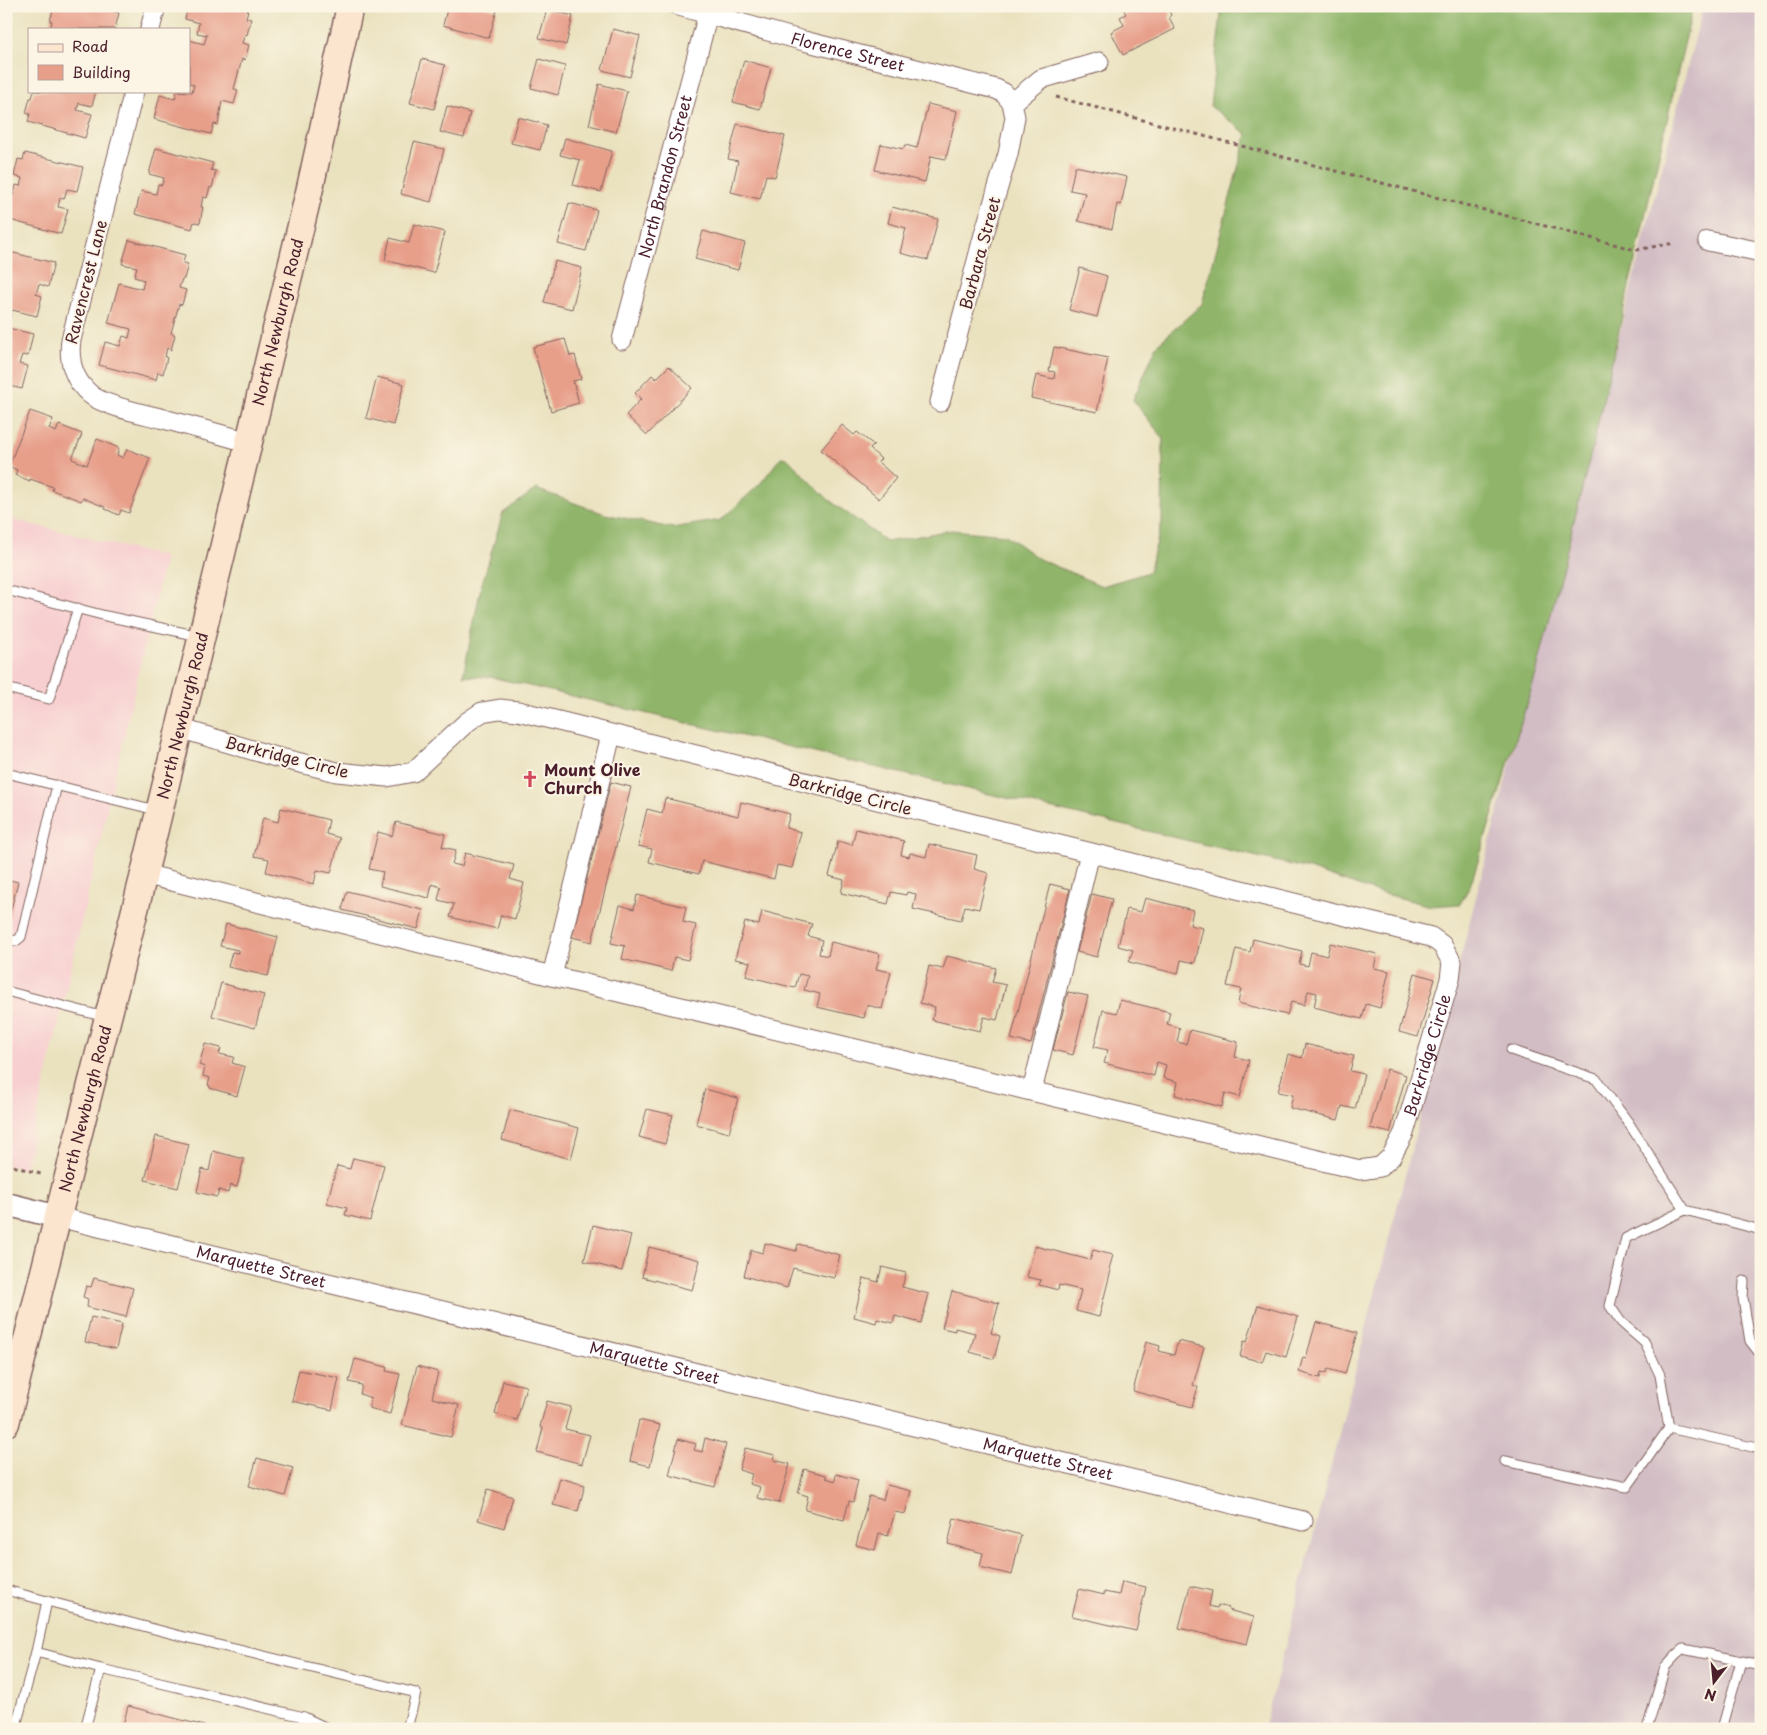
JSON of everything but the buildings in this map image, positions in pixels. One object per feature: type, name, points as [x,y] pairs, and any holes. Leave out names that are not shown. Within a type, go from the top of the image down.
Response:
[{"type":"main road","name":"North Newburgh Road","points":[[6,1423],[144,874],[310,188],[350,6]]},
{"type":"street","points":[[150,28],[156,6]]},
{"type":"street","name":"Florence Street","points":[[679,6],[804,41],[996,89],[1004,93],[1012,103]]},
{"type":"street","name":"North Brandon Street","points":[[622,340],[708,14]]},
{"type":"street","points":[[1012,103],[1041,79],[1099,62]]},
{"type":"street","name":"Ravencrest Lane","points":[[134,92],[71,340],[69,353],[71,366],[80,384],[92,396],[125,409],[248,442]]},
{"type":"street","name":"Barbara Street","points":[[940,402],[984,234],[1008,154],[1015,116],[1012,103]]},
{"type":"street","points":[[1708,241],[1761,251]]},
{"type":"street","name":"Barkridge Circle","points":[[144,874],[552,976],[1360,1170],[1380,1167],[1391,1157],[1404,1133],[1450,979],[1452,962],[1442,945],[1432,937],[518,711],[500,709],[482,712],[467,722],[413,772],[387,777],[337,772],[272,756],[179,728]]},
{"type":"street","points":[[552,976],[611,735]]},
{"type":"street","points":[[1032,1092],[1090,853]]},
{"type":"street","name":"Marquette Street","points":[[6,1204],[1303,1522]]},
{"type":"lane","points":[[6,590],[201,636]]},
{"type":"lane","points":[[6,688],[49,699],[78,608]]},
{"type":"lane","points":[[6,773],[159,810]]},
{"type":"lane","points":[[6,939],[16,941],[21,937],[57,785]]},
{"type":"lane","points":[[6,991],[107,1017]]},
{"type":"lane","points":[[1511,1050],[1596,1078],[1628,1122],[1685,1210]]},
{"type":"lane","points":[[1505,1461],[1627,1486],[1669,1428],[1660,1375],[1645,1343],[1621,1322],[1610,1306],[1626,1238],[1685,1210],[1761,1230]]},
{"type":"lane","points":[[1744,1281],[1743,1298],[1750,1341],[1761,1355]]},
{"type":"lane","points":[[1669,1428],[1761,1449]]},
{"type":"lane","points":[[6,1590],[190,1638],[416,1693],[406,1729]]},
{"type":"lane","points":[[15,1729],[36,1652],[47,1601]]},
{"type":"lane","points":[[1647,1729],[1665,1667],[1683,1649],[1761,1665]]},
{"type":"lane","points":[[36,1652],[304,1717],[329,1729]]},
{"type":"lane","points":[[1722,1729],[1741,1661]]},
{"type":"lane","points":[[84,1729],[101,1669]]},
{"type":"lane","points":[[302,1729],[304,1717]]},
{"type":"path","points":[[1029,90],[1636,250],[1674,243]]},
{"type":"path","points":[[6,1164],[66,1181]]},
{"type":"shaded area","points":[[1703,6],[1761,6],[1761,1729],[1264,1729]]},
{"type":"shaded area","points":[[6,518],[165,557],[25,1169],[6,1165]]},
{"type":"green space","points":[[1222,6],[1693,6],[1591,453],[1536,674],[1470,886],[1460,904],[1431,906],[1370,890],[1309,869],[491,677],[463,676],[481,587],[503,513],[536,489],[605,514],[672,528],[721,520],[760,484],[781,457],[787,458],[829,500],[887,542],[951,530],[1006,535],[1039,559],[1102,586],[1149,572],[1162,522],[1163,438],[1133,400],[1157,345],[1202,304],[1247,134],[1210,106]]},
{"type":"place","name":"Mount Olive Church","points":[[530,779]]}]
